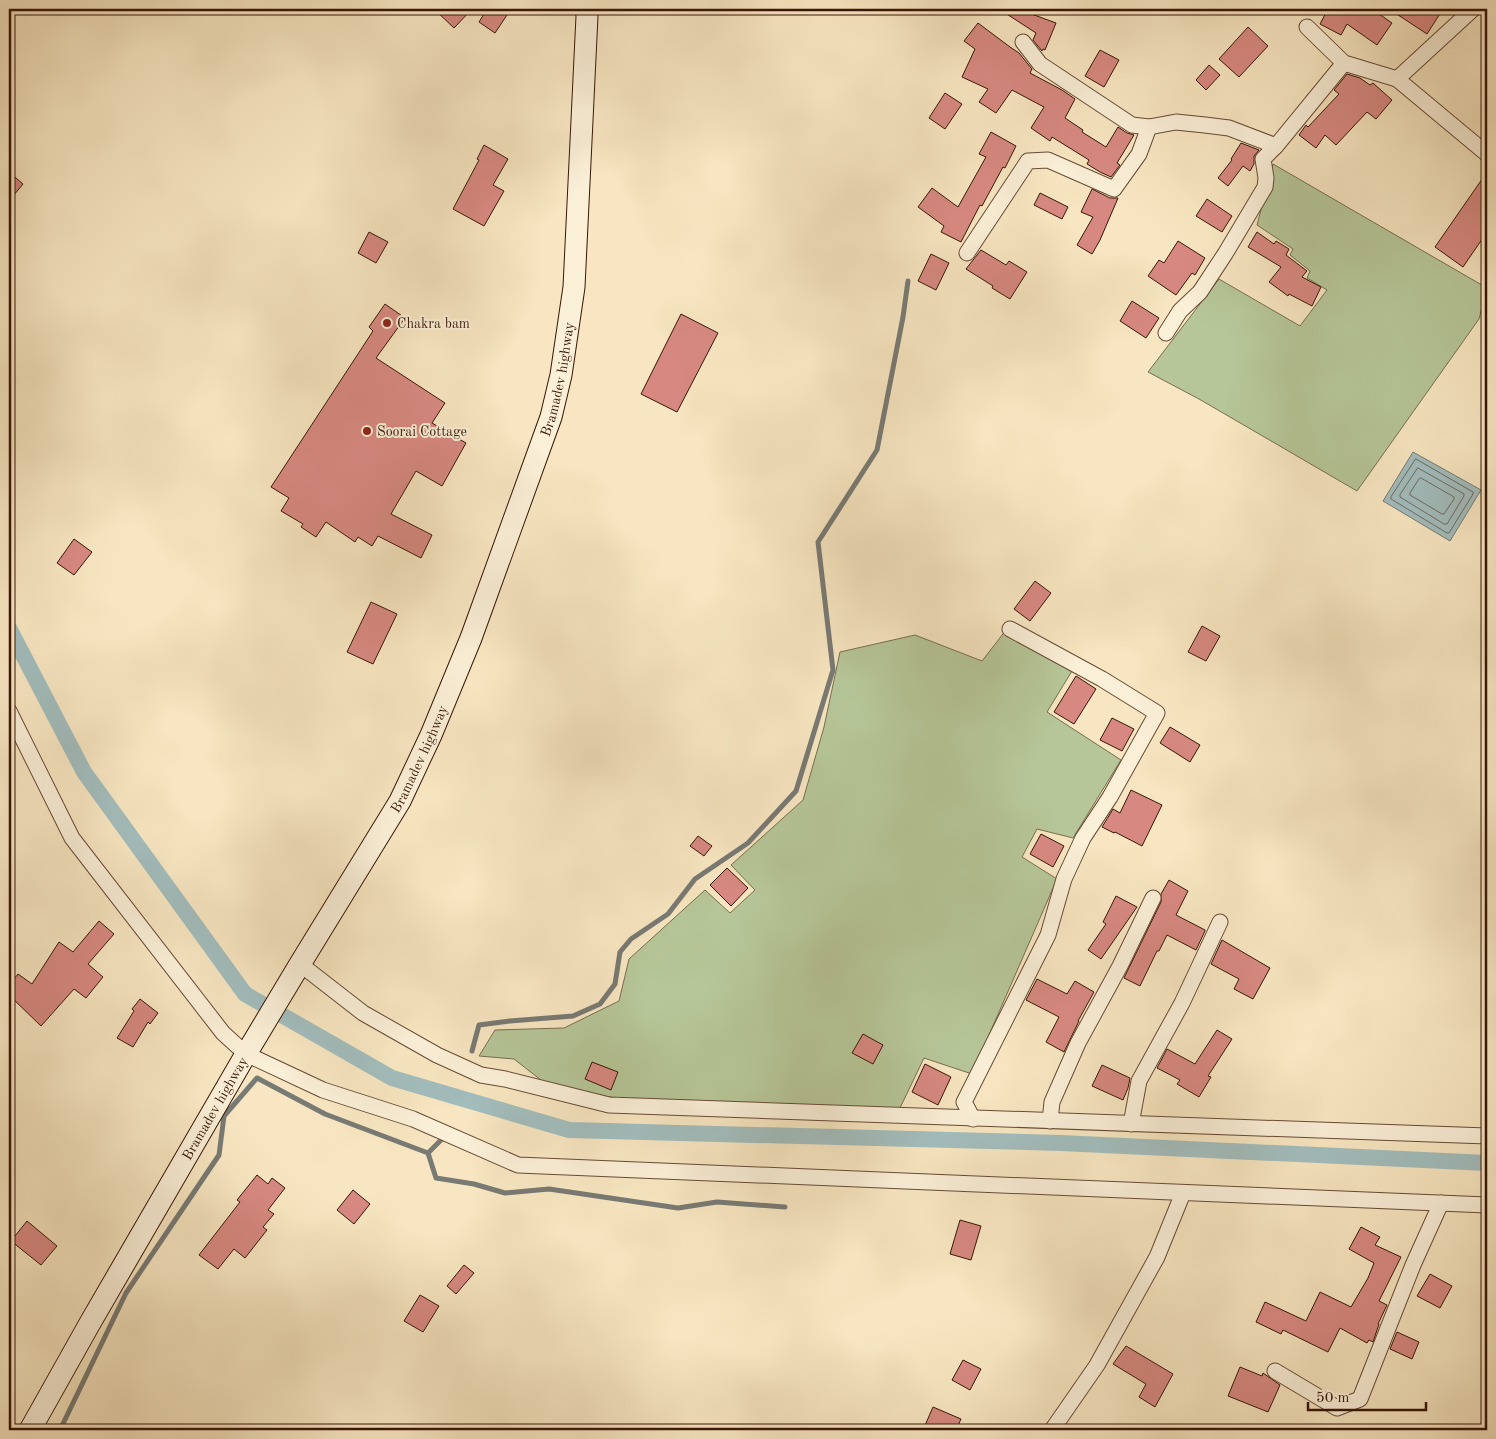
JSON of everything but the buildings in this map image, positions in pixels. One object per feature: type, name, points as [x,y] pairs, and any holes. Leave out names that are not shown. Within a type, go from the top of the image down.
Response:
[{"type":"street","name":"Bramadev highway","points":[[30,1430],[248,1051],[400,801],[431,735],[471,638],[550,417],[561,375],[574,287],[586,9]]},
{"type":"street","points":[[1397,79],[1473,9]]},
{"type":"street","points":[[1306,27],[1344,63],[1397,79],[1487,154]]},
{"type":"street","points":[[1023,42],[1040,64],[1132,126],[1149,126],[1176,122],[1229,128],[1276,146]]},
{"type":"street","points":[[1166,334],[1180,311],[1200,292],[1265,187],[1266,178],[1263,159],[1276,146],[1344,63]]},
{"type":"street","points":[[967,253],[1028,161],[1048,160],[1114,190],[1139,154],[1149,126]]},
{"type":"street","points":[[973,1119],[964,1102],[1048,935],[1064,879],[1084,838],[1110,797],[1157,713],[1102,679],[1010,629]]},
{"type":"street","points":[[10,717],[72,838],[224,1033],[248,1051],[323,1090],[413,1119],[518,1165],[1487,1205]]},
{"type":"street","points":[[1050,1121],[1052,1102],[1078,1043],[1120,966],[1153,898]]},
{"type":"street","points":[[1130,1124],[1139,1081],[1182,1003],[1220,922]]},
{"type":"street","points":[[298,968],[363,1013],[437,1055],[481,1075],[505,1079],[609,1105],[1487,1136]]},
{"type":"street","points":[[1052,1430],[1097,1365],[1157,1256],[1183,1193]]},
{"type":"street","points":[[1275,1371],[1337,1408],[1360,1399],[1389,1330],[1413,1265],[1441,1203]]},
{"type":"green space","points":[[1273,164],[1487,288],[1479,319],[1357,491],[1199,399],[1148,372],[1219,279],[1300,326],[1327,290],[1307,278],[1310,271],[1290,255],[1293,249],[1257,225]]},
{"type":"green space","points":[[1006,630],[1072,671],[1047,712],[1121,760],[1073,838],[1037,829],[1022,857],[1057,879],[972,1074],[924,1058],[899,1110],[717,1105],[609,1097],[546,1084],[514,1059],[479,1056],[495,1030],[564,1028],[619,1001],[629,959],[705,890],[730,913],[755,890],[731,865],[803,800],[824,727],[840,652],[915,635],[982,661]]},
{"type":"water","points":[[1413,452],[1481,490],[1450,541],[1383,501]]},
{"type":"waterway","points":[[472,1051],[479,1025],[573,1016],[600,1004],[615,984],[620,952],[631,939],[668,914],[695,879],[748,843],[796,791],[833,670],[818,542],[877,450],[903,317],[908,281]]},
{"type":"waterway","points":[[9,628],[84,772],[245,994],[392,1078],[569,1130],[1061,1143],[1487,1163]]},
{"type":"waterway","points":[[60,1430],[126,1293],[219,1155],[224,1116],[257,1078],[325,1114],[428,1153]]},
{"type":"waterway","points":[[442,1139],[428,1153],[436,1178],[474,1184],[505,1193],[549,1189],[678,1208],[717,1202],[785,1207]]},
{"type":"place","name":"Chakra bam","points":[[387,323]]},
{"type":"place","name":"Soorai Cottage","points":[[367,431]]}]
